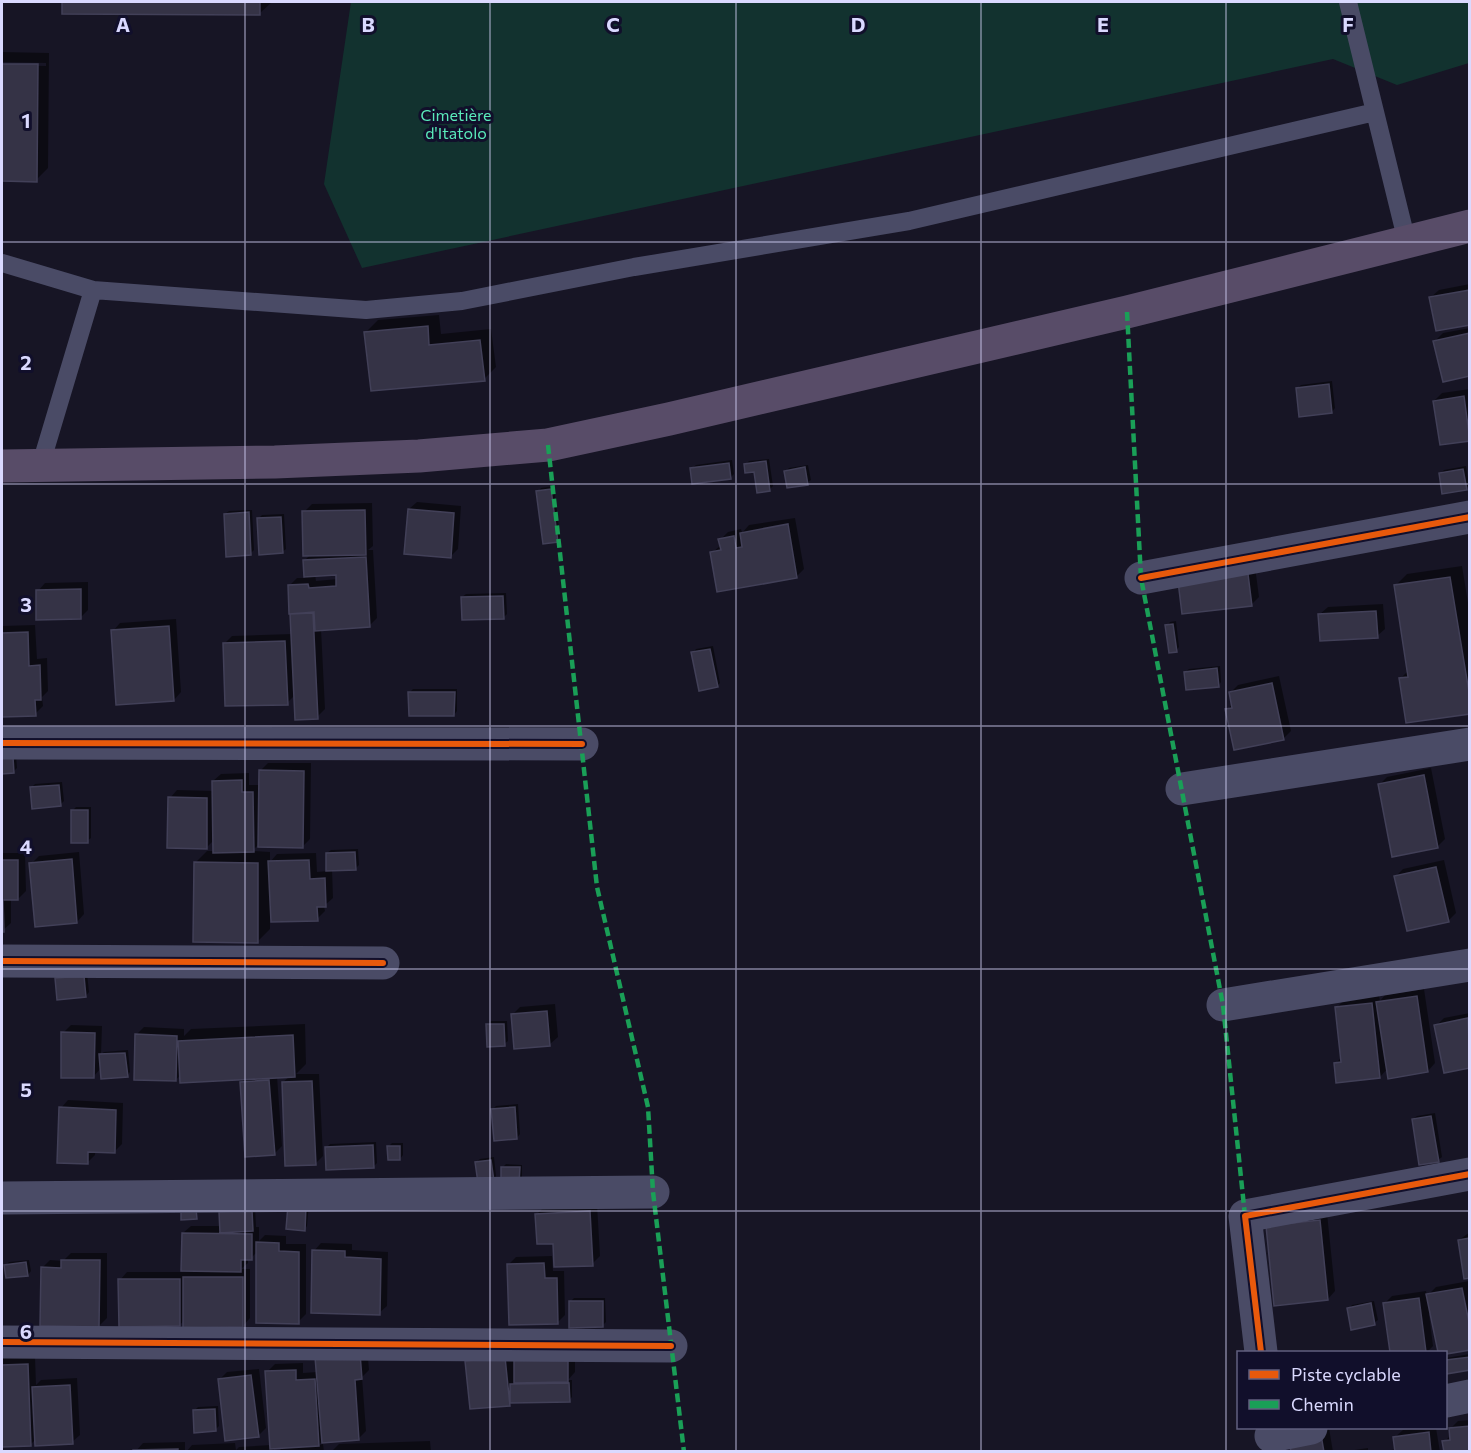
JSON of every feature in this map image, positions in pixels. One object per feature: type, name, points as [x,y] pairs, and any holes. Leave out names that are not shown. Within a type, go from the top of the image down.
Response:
[{"type":"highway","points":[[2,466],[275,462],[420,456],[548,445],[884,370],[1470,226]]},
{"type":"street","points":[[1141,578],[1470,517]]},
{"type":"street","points":[[2,743],[582,744]]},
{"type":"street","points":[[1182,789],[1470,744]]},
{"type":"street","points":[[2,961],[383,963]]},
{"type":"street","points":[[1223,1005],[1470,965]]},
{"type":"street","points":[[1261,1351],[1245,1216],[1470,1174]]},
{"type":"street","points":[[2,1198],[652,1192]]},
{"type":"street","points":[[2,1342],[671,1346]]},
{"type":"street","points":[[1447,1401],[1470,1396]]},
{"type":"street","points":[[1271,1438],[1307,1429]]},
{"type":"lane","points":[[1348,2],[1407,242]]},
{"type":"lane","points":[[2,263],[93,290],[366,310],[462,301],[634,267],[909,221],[1375,112]]},
{"type":"lane","points":[[40,466],[93,290]]},
{"type":"green space","name":"Cimetière d'Itatolo","points":[[351,2],[1469,2],[1469,63],[1397,85],[1333,59],[362,268],[324,184]]},
{"type":"building","points":[[62,2],[260,2],[260,15],[62,14]]},
{"type":"building","points":[[2,64],[38,64],[37,182],[2,181]]},
{"type":"building","points":[[1470,290],[1470,325],[1436,331],[1429,297]]},
{"type":"building","points":[[428,326],[429,345],[480,340],[485,381],[371,391],[364,332]]},
{"type":"building","points":[[1470,333],[1470,376],[1443,382],[1433,341]]},
{"type":"building","points":[[1329,384],[1332,413],[1299,417],[1296,388]]},
{"type":"building","points":[[1464,396],[1470,441],[1440,445],[1433,401]]},
{"type":"building","points":[[766,461],[770,491],[757,493],[754,472],[745,473],[744,464]]},
{"type":"building","points":[[729,463],[731,479],[692,484],[690,468]]},
{"type":"building","points":[[805,467],[808,485],[787,488],[784,471]]},
{"type":"building","points":[[1463,469],[1467,490],[1442,494],[1439,473]]},
{"type":"building","points":[[551,489],[558,542],[543,544],[536,491]]},
{"type":"building","points":[[408,509],[454,513],[451,558],[404,554]]},
{"type":"building","points":[[365,510],[366,555],[303,556],[302,511]]},
{"type":"building","points":[[249,512],[251,555],[226,557],[224,514]]},
{"type":"building","points":[[281,517],[283,553],[259,555],[257,518]]},
{"type":"building","points":[[788,524],[797,578],[717,592],[710,552],[721,550],[718,539],[734,536],[736,548],[742,547],[740,533]]},
{"type":"building","points":[[366,557],[370,627],[315,631],[314,612],[289,614],[288,585],[308,584],[309,588],[336,586],[336,575],[304,577],[303,560]]},
{"type":"building","points":[[1247,566],[1252,606],[1182,614],[1177,573]]},
{"type":"building","points":[[1450,577],[1470,698],[1470,714],[1406,723],[1399,678],[1408,677],[1394,585]]},
{"type":"building","points":[[81,589],[81,619],[36,620],[36,590]]},
{"type":"building","points":[[503,596],[504,619],[462,620],[461,597]]},
{"type":"building","points":[[1376,611],[1378,638],[1320,641],[1318,614]]},
{"type":"building","points":[[313,613],[318,719],[295,720],[290,614]]},
{"type":"building","points":[[1173,624],[1177,652],[1169,653],[1165,625]]},
{"type":"building","points":[[169,626],[174,701],[116,705],[111,630]]},
{"type":"building","points":[[28,632],[29,666],[40,665],[41,700],[35,700],[36,716],[2,717],[2,633]]},
{"type":"building","points":[[285,641],[288,705],[225,706],[223,643]]},
{"type":"building","points":[[710,649],[718,687],[699,691],[691,652]]},
{"type":"building","points":[[1217,668],[1219,687],[1186,690],[1184,672]]},
{"type":"building","points":[[1272,683],[1284,740],[1234,750],[1225,709],[1232,708],[1229,692]]},
{"type":"building","points":[[408,692],[455,692],[454,716],[409,716]]},
{"type":"building","points":[[13,757],[14,773],[2,774],[2,758]]},
{"type":"building","points":[[259,770],[304,771],[303,848],[258,847]]},
{"type":"building","points":[[1424,775],[1438,848],[1392,857],[1378,784]]},
{"type":"building","points":[[242,780],[242,792],[253,792],[254,852],[213,853],[212,781]]},
{"type":"building","points":[[59,785],[61,806],[32,809],[30,787]]},
{"type":"building","points":[[168,797],[207,798],[207,849],[167,848]]},
{"type":"building","points":[[71,810],[88,810],[88,843],[71,843]]},
{"type":"building","points":[[355,852],[356,870],[326,871],[326,853]]},
{"type":"building","points":[[72,859],[77,923],[35,927],[29,863]]},
{"type":"building","points":[[2,860],[18,860],[18,900],[3,900],[4,932],[2,932]]},
{"type":"building","points":[[309,860],[310,879],[325,878],[326,907],[317,907],[318,921],[271,922],[268,861]]},
{"type":"building","points":[[194,862],[258,863],[258,943],[193,942]]},
{"type":"building","points":[[1436,867],[1449,922],[1407,931],[1394,876]]},
{"type":"building","points":[[84,976],[86,997],[57,1000],[55,978]]},
{"type":"building","points":[[1417,996],[1428,1072],[1388,1079],[1376,1002]]},
{"type":"building","points":[[1372,1003],[1380,1078],[1336,1083],[1334,1063],[1341,1062],[1335,1007]]},
{"type":"building","points":[[547,1011],[550,1046],[514,1049],[511,1014]]},
{"type":"building","points":[[1468,1018],[1470,1068],[1444,1073],[1434,1025]]},
{"type":"building","points":[[486,1024],[504,1024],[505,1046],[487,1047]]},
{"type":"building","points":[[61,1032],[95,1033],[94,1078],[61,1078]]},
{"type":"building","points":[[135,1034],[177,1036],[176,1081],[134,1080]]},
{"type":"building","points":[[293,1035],[295,1077],[180,1083],[178,1041]]},
{"type":"building","points":[[125,1053],[128,1077],[101,1079],[99,1054]]},
{"type":"building","points":[[269,1080],[275,1155],[245,1157],[240,1082]]},
{"type":"building","points":[[312,1081],[316,1165],[285,1166],[282,1082]]},
{"type":"building","points":[[59,1107],[116,1110],[115,1153],[88,1152],[88,1164],[57,1163]]},
{"type":"building","points":[[515,1107],[517,1139],[494,1141],[491,1109]]},
{"type":"building","points":[[1431,1116],[1439,1162],[1419,1165],[1412,1119]]},
{"type":"building","points":[[373,1145],[374,1168],[326,1170],[325,1147]]},
{"type":"building","points":[[387,1146],[400,1146],[400,1160],[388,1160]]},
{"type":"building","points":[[491,1160],[494,1181],[478,1183],[475,1162]]},
{"type":"building","points":[[501,1167],[520,1167],[519,1183],[501,1182]]},
{"type":"building","points":[[288,1205],[306,1206],[305,1231],[286,1229]]},
{"type":"building","points":[[196,1209],[197,1219],[181,1220],[181,1210]]},
{"type":"building","points":[[252,1210],[253,1231],[220,1233],[219,1212]]},
{"type":"building","points":[[590,1211],[593,1266],[554,1267],[553,1244],[537,1244],[535,1214]]},
{"type":"building","points":[[1320,1220],[1328,1300],[1274,1306],[1266,1226]]},
{"type":"building","points":[[182,1233],[252,1234],[252,1260],[241,1260],[241,1272],[181,1271]]},
{"type":"building","points":[[1470,1238],[1470,1278],[1464,1279],[1458,1240]]},
{"type":"building","points":[[256,1242],[279,1243],[279,1251],[299,1252],[299,1324],[256,1323]]},
{"type":"building","points":[[312,1250],[345,1251],[345,1257],[381,1259],[380,1315],[311,1313]]},
{"type":"building","points":[[61,1260],[100,1260],[99,1327],[40,1326],[41,1267],[61,1268]]},
{"type":"building","points":[[26,1262],[28,1276],[6,1278],[4,1265]]},
{"type":"building","points":[[544,1263],[545,1278],[557,1278],[558,1324],[509,1325],[507,1264]]},
{"type":"building","points":[[183,1277],[243,1277],[243,1327],[183,1328]]},
{"type":"building","points":[[118,1279],[180,1279],[180,1326],[119,1327]]},
{"type":"building","points":[[1462,1288],[1470,1327],[1470,1350],[1447,1354],[1447,1351],[1438,1351],[1426,1294]]},
{"type":"building","points":[[1419,1298],[1426,1351],[1390,1351],[1383,1303]]},
{"type":"building","points":[[569,1301],[603,1301],[603,1327],[569,1328]]},
{"type":"building","points":[[1371,1303],[1375,1325],[1351,1330],[1347,1308]]},
{"type":"building","points":[[360,1353],[362,1379],[355,1380],[359,1440],[322,1443],[315,1357]]},
{"type":"building","points":[[514,1356],[568,1356],[568,1382],[514,1383]]},
{"type":"building","points":[[505,1357],[510,1406],[470,1409],[465,1361]]},
{"type":"building","points":[[1470,1357],[1470,1370],[1447,1374],[1447,1360]]},
{"type":"building","points":[[28,1364],[31,1446],[2,1447],[2,1365]]},
{"type":"building","points":[[296,1370],[296,1380],[315,1379],[319,1446],[270,1449],[265,1371]]},
{"type":"building","points":[[251,1375],[259,1437],[225,1441],[218,1379]]},
{"type":"building","points":[[569,1383],[570,1402],[510,1403],[510,1384]]},
{"type":"building","points":[[70,1385],[73,1444],[35,1446],[32,1387]]},
{"type":"building","points":[[215,1409],[216,1431],[194,1433],[193,1410]]},
{"type":"building","points":[[1470,1426],[1470,1452],[1444,1452],[1442,1441],[1450,1440],[1449,1428]]},
{"type":"building","points":[[1429,1432],[1431,1452],[1395,1452],[1393,1437]]},
{"type":"building","points":[[1321,1435],[1324,1452],[1291,1452],[1289,1440]]},
{"type":"building","points":[[178,1449],[178,1452],[133,1452],[133,1450]]},
{"type":"marked path","points":[[1127,312],[1141,578],[1223,1005],[1245,1216]]},
{"type":"marked path","points":[[548,445],[597,887],[648,1107],[653,1192],[684,1452]]},
{"type":"cycle path","points":[[1141,578],[1470,517]]},
{"type":"cycle path","points":[[2,743],[582,744]]},
{"type":"cycle path","points":[[2,961],[383,963]]},
{"type":"cycle path","points":[[1261,1351],[1245,1216],[1470,1174]]},
{"type":"cycle path","points":[[2,1342],[671,1346]]}]
